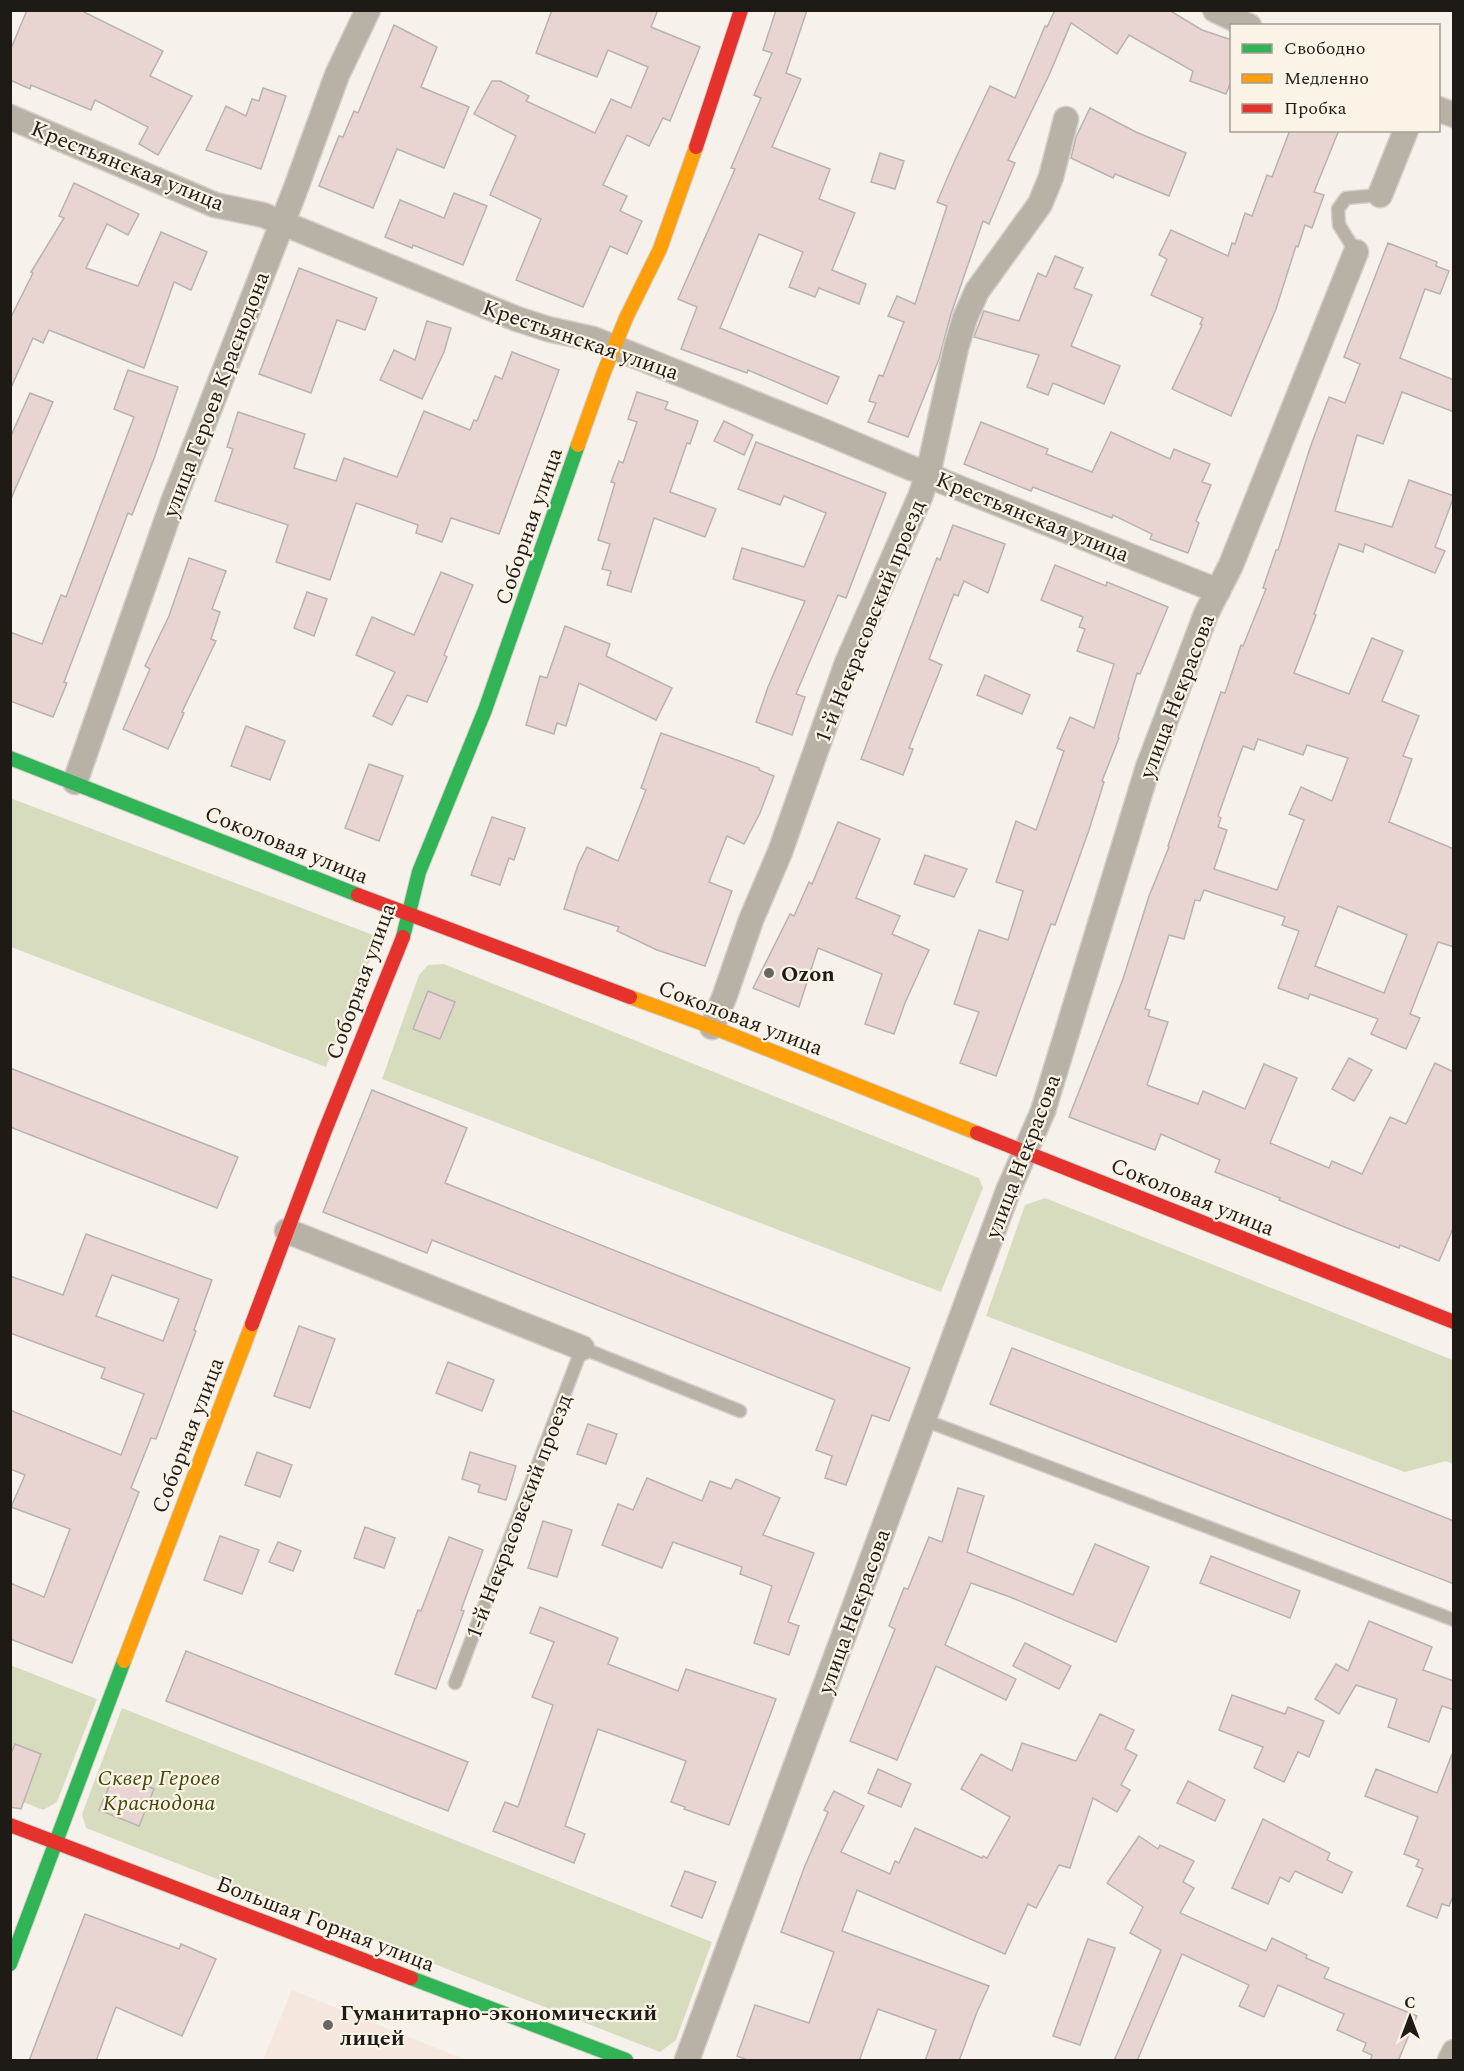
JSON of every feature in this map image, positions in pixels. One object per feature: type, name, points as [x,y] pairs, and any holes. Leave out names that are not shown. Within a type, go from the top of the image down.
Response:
[{"type":"main road","name":"Соборная улица","points":[[10,1964],[324,1133],[397,954],[409,915],[418,872],[485,710],[604,372],[664,239],[741,10]]},
{"type":"main road","name":"Соколовая улица","points":[[10,758],[409,915],[712,1027],[1454,1322]]},
{"type":"main road","name":"Большая Горная улица","points":[[10,1825],[626,2061]]},
{"type":"street","name":"улица Героев Краснодона","points":[[75,782],[173,502],[337,75],[368,10]]},
{"type":"street","points":[[1215,10],[1246,24]]},
{"type":"street","name":"Крестьянская улица","points":[[10,117],[215,205],[263,215],[517,319],[593,339],[1218,591]]},
{"type":"street","name":"1-й Некрасовский проезд","points":[[712,1027],[751,920],[780,852],[847,663],[920,497],[928,474],[956,348],[965,318],[977,291],[1040,204],[1051,177],[1066,119]]},
{"type":"street","points":[[1380,195],[1405,132]]},
{"type":"street","name":"улица Некрасова","points":[[687,2061],[1008,1191],[1043,1111],[1148,767],[1206,614],[1235,555],[1356,252]]},
{"type":"street","points":[[287,1231],[582,1348]]},
{"type":"street","points":[[1450,2061],[1454,2052]]},
{"type":"lane","points":[[1356,252],[1339,225],[1338,209],[1346,198],[1380,195]]},
{"type":"lane","points":[[582,1348],[740,1411]]},
{"type":"lane","name":"1-й Некрасовский проезд","points":[[455,1683],[582,1348]]},
{"type":"lane","points":[[924,1420],[1454,1620]]},
{"type":"shaded area","name":"Гуманитарно-экономический лицей","points":[[292,1990],[466,2060],[263,2060]]},
{"type":"green space","points":[[10,798],[373,935],[376,939],[374,950],[326,1067],[11,947]]},
{"type":"green space","points":[[444,964],[979,1178],[983,1188],[941,1292],[382,1079],[419,975],[428,965]]},
{"type":"green space","points":[[1045,1198],[1453,1360],[1453,1464],[1446,1461],[1405,1472],[986,1316],[1025,1205]]},
{"type":"green space","name":"Сквер Героев Краснодона","points":[[10,1665],[97,1699],[57,1802],[43,1810],[11,1797]]},
{"type":"green space","name":"Сквер Героев Краснодона","points":[[122,1708],[712,1942],[676,2040],[660,2052],[86,1828],[82,1814]]},
{"type":"building","points":[[27,10],[80,10],[163,51],[150,76],[192,96],[158,155],[139,144],[148,127],[95,100],[91,110],[31,85],[30,89],[10,80],[10,51]]},
{"type":"building","points":[[552,10],[658,10],[651,27],[700,47],[670,121],[663,118],[649,146],[627,135],[603,185],[627,196],[620,211],[642,221],[627,254],[610,246],[583,307],[516,280],[541,219],[490,195],[516,136],[474,114],[492,81],[500,81],[529,96],[526,101],[595,133],[611,99],[631,108],[648,67],[608,50],[597,77],[536,53]]},
{"type":"building","points":[[776,10],[807,10],[786,73],[801,79],[772,147],[830,169],[819,199],[855,213],[832,270],[866,284],[859,304],[819,288],[815,297],[789,287],[803,252],[759,234],[720,328],[839,377],[827,404],[748,370],[747,373],[681,349],[697,307],[678,299],[735,169],[731,168],[761,98],[754,95],[772,53],[763,50]]},
{"type":"building","points":[[1051,10],[1169,10],[1202,30],[1230,39],[1230,84],[1226,94],[1190,81],[1193,71],[1129,35],[1117,54],[1071,23],[1050,73],[1008,160],[1015,163],[989,224],[983,221],[951,314],[939,359],[908,437],[868,422],[876,403],[869,401],[879,375],[883,376],[904,322],[888,316],[897,296],[915,304],[947,206],[937,202],[955,160],[990,86],[1015,98],[1045,26],[1047,27],[1054,12]]},
{"type":"building","points":[[394,25],[437,47],[421,87],[469,107],[444,168],[397,149],[373,208],[319,186],[339,136],[343,137],[354,111],[358,113]]},
{"type":"building","points":[[263,88],[286,96],[261,169],[206,150],[226,106],[246,116],[252,99],[259,101]]},
{"type":"building","points":[[1090,108],[1136,132],[1186,153],[1169,196],[1115,174],[1113,178],[1071,158],[1076,137]]},
{"type":"building","points":[[1289,132],[1338,132],[1314,192],[1324,195],[1312,228],[1305,225],[1276,309],[1231,416],[1172,389],[1202,325],[1200,324],[1203,318],[1151,295],[1167,259],[1159,255],[1171,230],[1228,256],[1232,243],[1235,244],[1245,213],[1252,216],[1267,175],[1272,177]]},
{"type":"building","points":[[880,153],[904,161],[895,189],[871,182]]},
{"type":"building","points":[[74,183],[139,214],[128,235],[107,224],[86,268],[138,286],[161,232],[207,252],[191,290],[174,282],[144,368],[49,330],[43,343],[33,338],[10,390],[10,319],[33,273],[31,272],[64,218],[59,216]]},
{"type":"building","points":[[454,193],[487,206],[463,265],[413,245],[412,248],[385,237],[400,200],[444,218]]},
{"type":"building","points":[[1388,243],[1437,262],[1436,266],[1449,271],[1440,294],[1425,289],[1400,358],[1454,380],[1454,412],[1402,392],[1383,444],[1357,435],[1335,511],[1392,527],[1409,480],[1454,496],[1435,547],[1445,551],[1435,573],[1365,544],[1363,552],[1339,544],[1294,673],[1349,694],[1372,638],[1403,651],[1382,701],[1419,716],[1403,756],[1412,759],[1389,822],[1454,849],[1454,947],[1438,942],[1410,1014],[1420,1018],[1406,1049],[1371,1034],[1378,1019],[1310,994],[1308,999],[1278,988],[1299,931],[1282,925],[1285,917],[1204,890],[1200,901],[1195,900],[1184,939],[1169,935],[1145,1009],[1150,1010],[1148,1016],[1168,1022],[1147,1085],[1198,1104],[1203,1091],[1245,1109],[1264,1064],[1297,1078],[1270,1143],[1329,1168],[1332,1161],[1362,1174],[1390,1117],[1406,1124],[1435,1063],[1454,1072],[1454,1226],[1439,1261],[1400,1245],[1399,1248],[1347,1228],[1215,1172],[1220,1160],[1161,1134],[1155,1150],[1069,1117],[1123,979],[1149,896],[1169,847],[1221,692],[1225,693],[1241,645],[1243,646],[1266,589],[1263,588],[1329,397],[1345,403],[1360,364],[1344,357]],"holes":[[[1258,739],[1303,755],[1307,745],[1348,758],[1332,801],[1301,787],[1289,814],[1304,820],[1277,890],[1214,869],[1227,830],[1218,827],[1221,818],[1218,816],[1243,746],[1254,750]],[[1338,906],[1407,935],[1384,993],[1315,966]]]},
{"type":"building","points":[[1055,256],[1083,268],[1074,288],[1092,295],[1071,346],[1120,366],[1104,404],[1053,383],[1048,395],[1027,387],[1039,355],[974,337],[984,311],[1019,321],[1038,273],[1046,277]]},
{"type":"building","points":[[299,268],[377,298],[365,330],[337,320],[311,393],[259,374]]},
{"type":"building","points":[[427,321],[451,328],[444,352],[422,399],[380,380],[394,350],[415,360]]},
{"type":"building","points":[[512,352],[559,370],[499,534],[451,518],[442,542],[416,533],[418,525],[356,503],[330,580],[276,562],[288,525],[215,501],[233,449],[227,447],[238,412],[305,434],[294,468],[336,481],[344,458],[397,477],[424,411],[470,430],[474,420],[477,421],[495,376],[502,379]]},
{"type":"building","points":[[128,370],[178,387],[155,456],[132,515],[128,513],[53,717],[10,701],[10,632],[42,644],[61,595],[66,597],[134,417],[114,409]]},
{"type":"building","points":[[637,392],[668,402],[665,409],[698,421],[690,444],[687,443],[670,492],[716,509],[705,537],[654,518],[631,592],[607,585],[611,571],[602,569],[610,544],[598,540],[615,483],[611,482],[619,461],[623,463],[637,422],[628,419]]},
{"type":"building","points":[[30,393],[53,402],[10,501],[10,438]]},
{"type":"building","points":[[724,421],[753,435],[744,455],[714,441]]},
{"type":"building","points":[[981,422],[1048,449],[1046,454],[1092,472],[1111,432],[1170,459],[1174,449],[1210,464],[1202,482],[1211,485],[1196,521],[1199,523],[1188,553],[1150,539],[1152,534],[1113,515],[1112,518],[1033,487],[1031,491],[964,464]]},
{"type":"building","points":[[756,442],[886,493],[846,598],[838,595],[796,694],[805,697],[792,735],[756,722],[768,687],[805,601],[733,579],[742,548],[804,567],[826,513],[784,496],[780,505],[738,489]]},
{"type":"building","points":[[953,525],[1005,544],[988,593],[964,581],[958,596],[954,594],[929,659],[942,665],[909,748],[913,749],[903,775],[861,759],[937,558],[940,560]]},
{"type":"building","points":[[189,558],[226,571],[212,609],[220,612],[211,639],[216,641],[182,712],[184,713],[168,749],[123,729],[150,669],[145,666],[169,616]]},
{"type":"building","points":[[1055,565],[1106,586],[1107,582],[1168,607],[1140,674],[1137,673],[1119,738],[1102,781],[1104,782],[1089,830],[1055,925],[1051,924],[996,1076],[960,1063],[979,1012],[954,1004],[979,930],[1008,940],[1023,891],[996,882],[1016,821],[1036,830],[1064,751],[1057,748],[1070,717],[1094,728],[1114,664],[1077,651],[1085,629],[1079,627],[1083,617],[1041,600]]},
{"type":"building","points":[[441,572],[473,585],[444,655],[447,657],[427,702],[407,695],[392,725],[373,716],[395,672],[356,655],[372,617],[414,635]]},
{"type":"building","points":[[307,592],[327,599],[314,636],[294,628]]},
{"type":"building","points":[[565,626],[610,644],[606,656],[672,688],[656,720],[579,683],[566,726],[557,723],[554,734],[526,725],[540,676],[547,678]]},
{"type":"building","points":[[985,675],[1030,695],[1022,714],[977,695]]},
{"type":"building","points":[[246,726],[285,741],[270,780],[231,766]]},
{"type":"building","points":[[661,733],[759,768],[774,776],[760,813],[744,844],[727,836],[709,882],[732,891],[705,966],[657,950],[617,931],[619,927],[564,909],[578,865],[587,847],[618,861],[646,790],[641,788]]},
{"type":"building","points":[[369,764],[403,776],[379,841],[345,828]]},
{"type":"building","points":[[492,817],[525,828],[514,860],[509,858],[500,885],[471,875]]},
{"type":"building","points":[[838,822],[880,839],[856,898],[900,916],[892,934],[929,950],[894,1034],[865,1024],[882,974],[818,948],[799,1007],[753,988],[790,914],[794,916],[809,882],[812,884]]},
{"type":"building","points":[[925,855],[967,869],[954,897],[914,884]]},
{"type":"building","points":[[428,991],[455,1002],[440,1039],[413,1029]]},
{"type":"building","points":[[1349,1058],[1372,1070],[1354,1101],[1332,1089]]},
{"type":"building","points":[[10,1068],[238,1157],[217,1208],[10,1127]]},
{"type":"building","points":[[372,1090],[467,1128],[445,1183],[910,1368],[889,1421],[872,1415],[846,1485],[825,1478],[832,1456],[816,1450],[835,1400],[432,1240],[427,1253],[323,1212]]},
{"type":"building","points":[[86,1234],[212,1280],[194,1330],[196,1331],[156,1439],[151,1438],[131,1488],[139,1492],[72,1663],[10,1639],[10,1583],[44,1597],[70,1529],[11,1507],[25,1475],[10,1469],[10,1410],[121,1455],[144,1394],[101,1378],[105,1368],[10,1333],[10,1276],[63,1295]],"holes":[[[112,1275],[179,1299],[163,1341],[96,1316]]]},
{"type":"building","points":[[299,1326],[335,1339],[310,1408],[274,1396]]},
{"type":"building","points":[[1012,1348],[1454,1521],[1454,1584],[990,1404]]},
{"type":"building","points":[[448,1362],[494,1380],[482,1411],[436,1393]]},
{"type":"building","points":[[588,1424],[617,1434],[606,1464],[577,1454]]},
{"type":"building","points":[[257,1452],[292,1465],[280,1497],[245,1485]]},
{"type":"building","points":[[470,1452],[516,1466],[506,1500],[478,1492],[480,1485],[462,1479]]},
{"type":"building","points":[[647,1478],[702,1501],[710,1481],[731,1489],[736,1479],[780,1498],[763,1535],[814,1553],[788,1622],[799,1626],[789,1655],[754,1643],[772,1586],[740,1574],[742,1567],[673,1542],[662,1568],[602,1545],[618,1504],[633,1510]]},
{"type":"building","points":[[958,1488],[984,1496],[967,1552],[1073,1595],[1095,1544],[1149,1567],[1116,1642],[971,1583],[945,1645],[1016,1679],[1006,1700],[936,1666],[897,1760],[850,1741],[895,1629],[889,1626],[904,1588],[908,1589],[929,1537],[942,1542]]},
{"type":"building","points":[[543,1521],[572,1530],[557,1577],[528,1568]]},
{"type":"building","points":[[365,1527],[395,1538],[384,1568],[354,1558]]},
{"type":"building","points":[[220,1536],[259,1550],[242,1594],[204,1580]]},
{"type":"building","points":[[449,1537],[483,1550],[436,1689],[395,1674],[418,1610],[421,1611]]},
{"type":"building","points":[[278,1542],[301,1551],[293,1571],[269,1562]]},
{"type":"building","points":[[1211,1556],[1300,1591],[1290,1618],[1200,1583]]},
{"type":"building","points":[[540,1607],[618,1638],[608,1664],[678,1691],[686,1669],[776,1699],[729,1825],[671,1802],[686,1761],[598,1729],[565,1826],[585,1834],[574,1863],[493,1831],[505,1802],[518,1807],[553,1705],[532,1697],[554,1642],[530,1633]]},
{"type":"building","points":[[1369,1621],[1432,1647],[1423,1670],[1454,1681],[1454,1710],[1442,1706],[1429,1742],[1388,1727],[1397,1699],[1356,1685],[1339,1714],[1315,1699],[1336,1664],[1348,1671]]},
{"type":"building","points":[[1025,1643],[1071,1666],[1059,1689],[1013,1666]]},
{"type":"building","points":[[186,1651],[468,1762],[448,1811],[166,1701]]},
{"type":"building","points":[[1232,1695],[1285,1714],[1288,1707],[1324,1721],[1309,1757],[1298,1752],[1284,1782],[1254,1768],[1263,1747],[1219,1730]]},
{"type":"building","points":[[1100,1714],[1134,1730],[1125,1749],[1137,1755],[1121,1785],[1130,1790],[1117,1812],[1093,1798],[1070,1868],[1059,1865],[1036,1908],[1028,1904],[1005,1954],[857,1890],[842,1931],[989,1986],[959,2061],[925,2061],[936,2030],[878,2009],[859,2061],[750,2061],[737,2056],[755,2005],[809,2023],[834,1952],[781,1932],[804,1868],[828,1812],[824,1810],[834,1791],[864,1806],[841,1852],[890,1874],[895,1861],[899,1863],[915,1828],[982,1858],[983,1856],[987,1858],[1010,1817],[961,1789],[981,1754],[1012,1771],[1022,1743],[1076,1761]]},
{"type":"building","points":[[15,1744],[41,1754],[21,1809],[10,1807],[10,1756]]},
{"type":"building","points":[[1452,1754],[1454,1894],[1449,1906],[1442,1904],[1437,1918],[1407,1906],[1423,1869],[1416,1866],[1419,1860],[1404,1854],[1418,1817],[1365,1796],[1376,1769],[1437,1793]]},
{"type":"building","points":[[878,1769],[911,1784],[901,1807],[868,1793]]},
{"type":"building","points":[[115,1773],[154,1789],[139,1826],[99,1810]]},
{"type":"building","points":[[1188,1781],[1225,1800],[1215,1821],[1177,1803]]},
{"type":"building","points":[[1263,1819],[1330,1853],[1327,1860],[1352,1872],[1342,1893],[1295,1871],[1289,1882],[1280,1877],[1268,1904],[1232,1888]]},
{"type":"building","points":[[1139,1836],[1158,1849],[1160,1845],[1194,1861],[1183,1882],[1194,1888],[1180,1913],[1266,1951],[1272,1938],[1307,1955],[1306,1958],[1329,1968],[1324,1978],[1417,2016],[1398,2061],[1370,2061],[1372,2055],[1363,2051],[1366,2043],[1337,2030],[1344,2014],[1278,1985],[1264,2017],[1239,2006],[1249,1985],[1182,1954],[1137,2061],[1114,2061],[1161,1950],[1130,1933],[1143,1907],[1107,1883]]},
{"type":"building","points":[[685,1871],[716,1882],[702,1918],[671,1906]]},
{"type":"building","points":[[85,1914],[179,1949],[181,1944],[216,1959],[182,2036],[116,2007],[96,2061],[29,2061]]},
{"type":"building","points":[[1088,1939],[1115,1948],[1080,2045],[1053,2036]]},
{"type":"traffic: fast","points":[[403,937],[419,872],[485,710],[578,445]]},
{"type":"traffic: fast","points":[[10,758],[358,895]]},
{"type":"traffic: fast","points":[[10,1964],[124,1661]]},
{"type":"traffic: fast","points":[[411,1978],[626,2060]]},
{"type":"traffic: slow","points":[[578,445],[626,318],[660,249],[696,147]]},
{"type":"traffic: slow","points":[[630,997],[712,1027],[977,1133]]},
{"type":"traffic: slow","points":[[124,1661],[252,1324]]},
{"type":"traffic: jam","points":[[696,147],[741,10]]},
{"type":"traffic: jam","points":[[358,895],[630,997]]},
{"type":"traffic: jam","points":[[252,1324],[324,1133],[403,937]]},
{"type":"traffic: jam","points":[[977,1133],[1454,1322]]},
{"type":"traffic: jam","points":[[10,1825],[411,1978]]},
{"type":"place","name":"Ozon","points":[[769,973]]},
{"type":"place","name":"Гуманитарно-экономический лицей","points":[[328,2025]]}]
